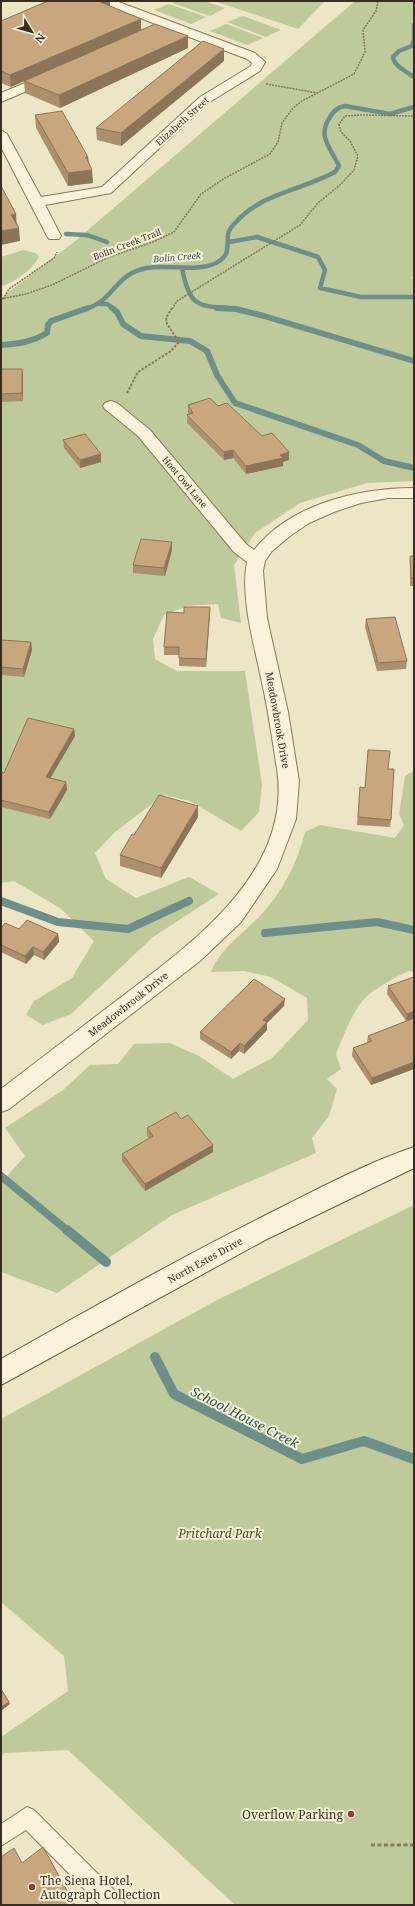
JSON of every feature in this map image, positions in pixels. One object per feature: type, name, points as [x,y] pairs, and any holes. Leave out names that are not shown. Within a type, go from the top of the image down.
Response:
[{"type":"street","name":"Elizabeth Street","points":[[36,202],[106,190],[204,100],[256,68],[259,62],[256,59],[106,1]]},
{"type":"street","points":[[126,43],[168,25]]},
{"type":"street","points":[[1,98],[63,71]]},
{"type":"street","points":[[1,134],[54,236]]},
{"type":"street","name":"Hoot Owl Lane","points":[[111,406],[144,434],[240,548],[256,560]]},
{"type":"street","points":[[256,560],[266,547],[284,532],[303,519],[328,508],[358,498],[388,493],[414,493]]},
{"type":"street","name":"Meadowbrook Drive","points":[[1,1102],[192,954],[233,916],[270,864],[286,819],[289,781],[278,712],[258,618],[254,571],[256,560]]},
{"type":"street","name":"North Estes Drive","points":[[1,1373],[255,1233],[352,1184],[414,1157]]},
{"type":"lane","points":[[1,1836],[28,1817],[115,1905]]},
{"type":"path","name":"Bolin Creek Trail","points":[[2,299],[52,285],[109,257],[169,235],[178,227],[201,194],[225,178],[270,154],[278,142],[282,123],[286,116],[302,101],[354,74],[365,52],[363,30],[376,11],[378,1]]},
{"type":"path","points":[[240,78],[318,93]]},
{"type":"path","points":[[111,406],[125,396],[138,372],[171,351],[179,342],[167,324],[166,318],[177,301],[300,226],[318,203],[341,184],[354,170],[358,156],[350,141],[341,132],[339,124],[345,116],[359,114],[398,118],[414,116]]},
{"type":"path","points":[[2,299],[9,289],[54,258],[58,245],[54,236]]},
{"type":"path","points":[[370,1845],[414,1845]]},
{"type":"green space","points":[[176,1],[204,1],[225,8],[210,16],[172,3]]},
{"type":"green space","points":[[214,1],[325,1],[298,29]]},
{"type":"green space","points":[[355,1],[414,1],[414,277],[411,278],[414,280],[414,481],[367,483],[300,503],[255,533],[234,565],[241,623],[221,618],[218,604],[187,606],[164,615],[153,639],[155,659],[177,671],[245,671],[262,785],[259,812],[241,831],[190,801],[164,795],[115,832],[95,853],[106,879],[136,898],[189,877],[219,894],[153,937],[71,1014],[43,1025],[26,1015],[34,1001],[72,978],[94,941],[60,908],[14,881],[1,883],[1,298],[74,242]]},
{"type":"green space","points":[[169,4],[206,17],[191,24],[154,10]]},
{"type":"green space","points":[[243,16],[281,30],[266,37],[227,22]]},
{"type":"green space","points":[[226,24],[263,38],[247,45],[210,31]]},
{"type":"green space","points":[[23,250],[36,253],[39,257],[32,267],[23,275],[1,287],[1,257]]},
{"type":"green space","points":[[414,771],[414,973],[410,971],[405,973],[374,991],[365,998],[352,1017],[336,1054],[341,1069],[327,1079],[337,1089],[329,1116],[312,1138],[316,1153],[172,1215],[57,1293],[1,1272],[1,1183],[25,1156],[5,1128],[63,1090],[90,1065],[118,1064],[134,1044],[170,1043],[199,1056],[233,1079],[272,1058],[308,1020],[307,998],[271,977],[244,971],[211,972],[225,949],[259,917],[282,888],[298,855],[305,832],[320,825],[395,838],[404,825],[399,814],[405,776]]},
{"type":"green space","name":"Pritchard Park","points":[[414,1205],[414,1905],[235,1905],[68,1750],[5,1753],[1,1756],[1,1737],[68,1691],[64,1656],[1,1602],[1,1419],[217,1300]]},
{"type":"building","points":[[48,1],[98,1],[141,19],[10,75],[1,71],[1,21]]},
{"type":"building","points":[[155,24],[188,36],[59,95],[24,81]]},
{"type":"building","points":[[203,41],[224,49],[121,133],[96,128]]},
{"type":"building","points":[[62,111],[88,157],[86,157],[92,170],[68,173],[35,115]]},
{"type":"building","points":[[1,186],[16,214],[11,215],[19,228],[1,231]]},
{"type":"building","points":[[1,369],[22,369],[22,393],[1,394]]},
{"type":"building","points":[[210,398],[218,406],[227,403],[262,436],[272,433],[289,452],[280,455],[283,458],[246,466],[233,450],[224,452],[187,415],[193,413],[188,405]]},
{"type":"building","points":[[85,434],[101,454],[80,460],[63,440]]},
{"type":"building","points":[[141,539],[172,542],[164,568],[133,565]]},
{"type":"building","points":[[410,556],[414,556],[414,578],[411,578]]},
{"type":"building","points":[[184,607],[210,607],[206,659],[179,658],[179,647],[164,647],[167,612],[184,613]]},
{"type":"building","points":[[395,617],[407,661],[378,663],[366,619]]},
{"type":"building","points":[[1,640],[31,642],[23,669],[1,667]]},
{"type":"building","points":[[28,718],[74,729],[46,777],[66,782],[49,812],[1,800],[1,772],[4,773]]},
{"type":"building","points":[[368,750],[390,751],[388,769],[394,769],[391,820],[358,817],[360,787],[365,788]]},
{"type":"building","points":[[159,795],[198,806],[161,868],[120,855],[132,834],[134,835]]},
{"type":"building","points":[[27,920],[58,934],[43,952],[33,947],[25,956],[1,945],[1,928],[5,923],[19,929]]},
{"type":"building","points":[[414,977],[414,1011],[407,1014],[388,986]]},
{"type":"building","points":[[254,979],[285,999],[263,1020],[267,1022],[244,1046],[240,1043],[231,1052],[200,1032]]},
{"type":"building","points":[[414,1018],[414,1062],[372,1078],[353,1048],[372,1041],[368,1036]]},
{"type":"building","points":[[176,1112],[181,1119],[188,1115],[213,1145],[145,1184],[122,1154],[153,1136],[147,1128]]},
{"type":"building","points":[[1,1689],[9,1702],[1,1707]]},
{"type":"building","name":"The Siena Hotel, Autograph Collection","points":[[43,1847],[75,1905],[1,1905],[1,1857],[14,1848],[22,1863]]},
{"type":"waterway","name":"Bolin Creek","points":[[414,25],[414,39]]},
{"type":"waterway","name":"Bolin Creek","points":[[414,40],[412,46],[399,51],[393,57],[398,66],[414,77]]},
{"type":"waterway","name":"Bolin Creek","points":[[85,309],[100,302],[126,277],[142,269],[152,267],[196,268],[216,263],[226,254],[228,233],[230,229],[246,212],[270,198],[335,172],[339,166],[326,142],[325,130],[326,124],[338,108],[345,106],[390,114],[414,107]]},
{"type":"waterway","points":[[66,234],[87,235],[107,242]]},
{"type":"waterway","points":[[229,242],[257,237],[318,257],[325,270],[320,288],[361,297],[414,297]]},
{"type":"waterway","points":[[182,268],[185,282],[193,299],[206,306],[238,309]]},
{"type":"waterway","points":[[99,304],[107,304],[114,309]]},
{"type":"waterway","name":"Bolin Creek","points":[[1,345],[36,339],[47,333],[48,325],[51,321],[88,308]]},
{"type":"waterway","points":[[112,308],[117,312],[123,324],[141,336],[190,341],[207,351],[217,375],[235,403],[358,445],[384,461],[414,468]]},
{"type":"waterway","points":[[217,308],[236,309],[264,316],[414,361]]},
{"type":"waterway","points":[[1,901],[58,922],[128,929],[189,901]]},
{"type":"waterway","points":[[265,933],[377,922],[414,930]]},
{"type":"waterway","name":"School House Creek","points":[[1,1176],[68,1231]]},
{"type":"waterway","name":"School House Creek","points":[[67,1230],[106,1262]]},
{"type":"waterway","name":"School House Creek","points":[[155,1357],[174,1394],[302,1459],[364,1441],[414,1459]]},
{"type":"place","name":"Overflow Parking","points":[[351,1814]]},
{"type":"place","name":"The Siena Hotel, Autograph Collection","points":[[32,1887]]}]
